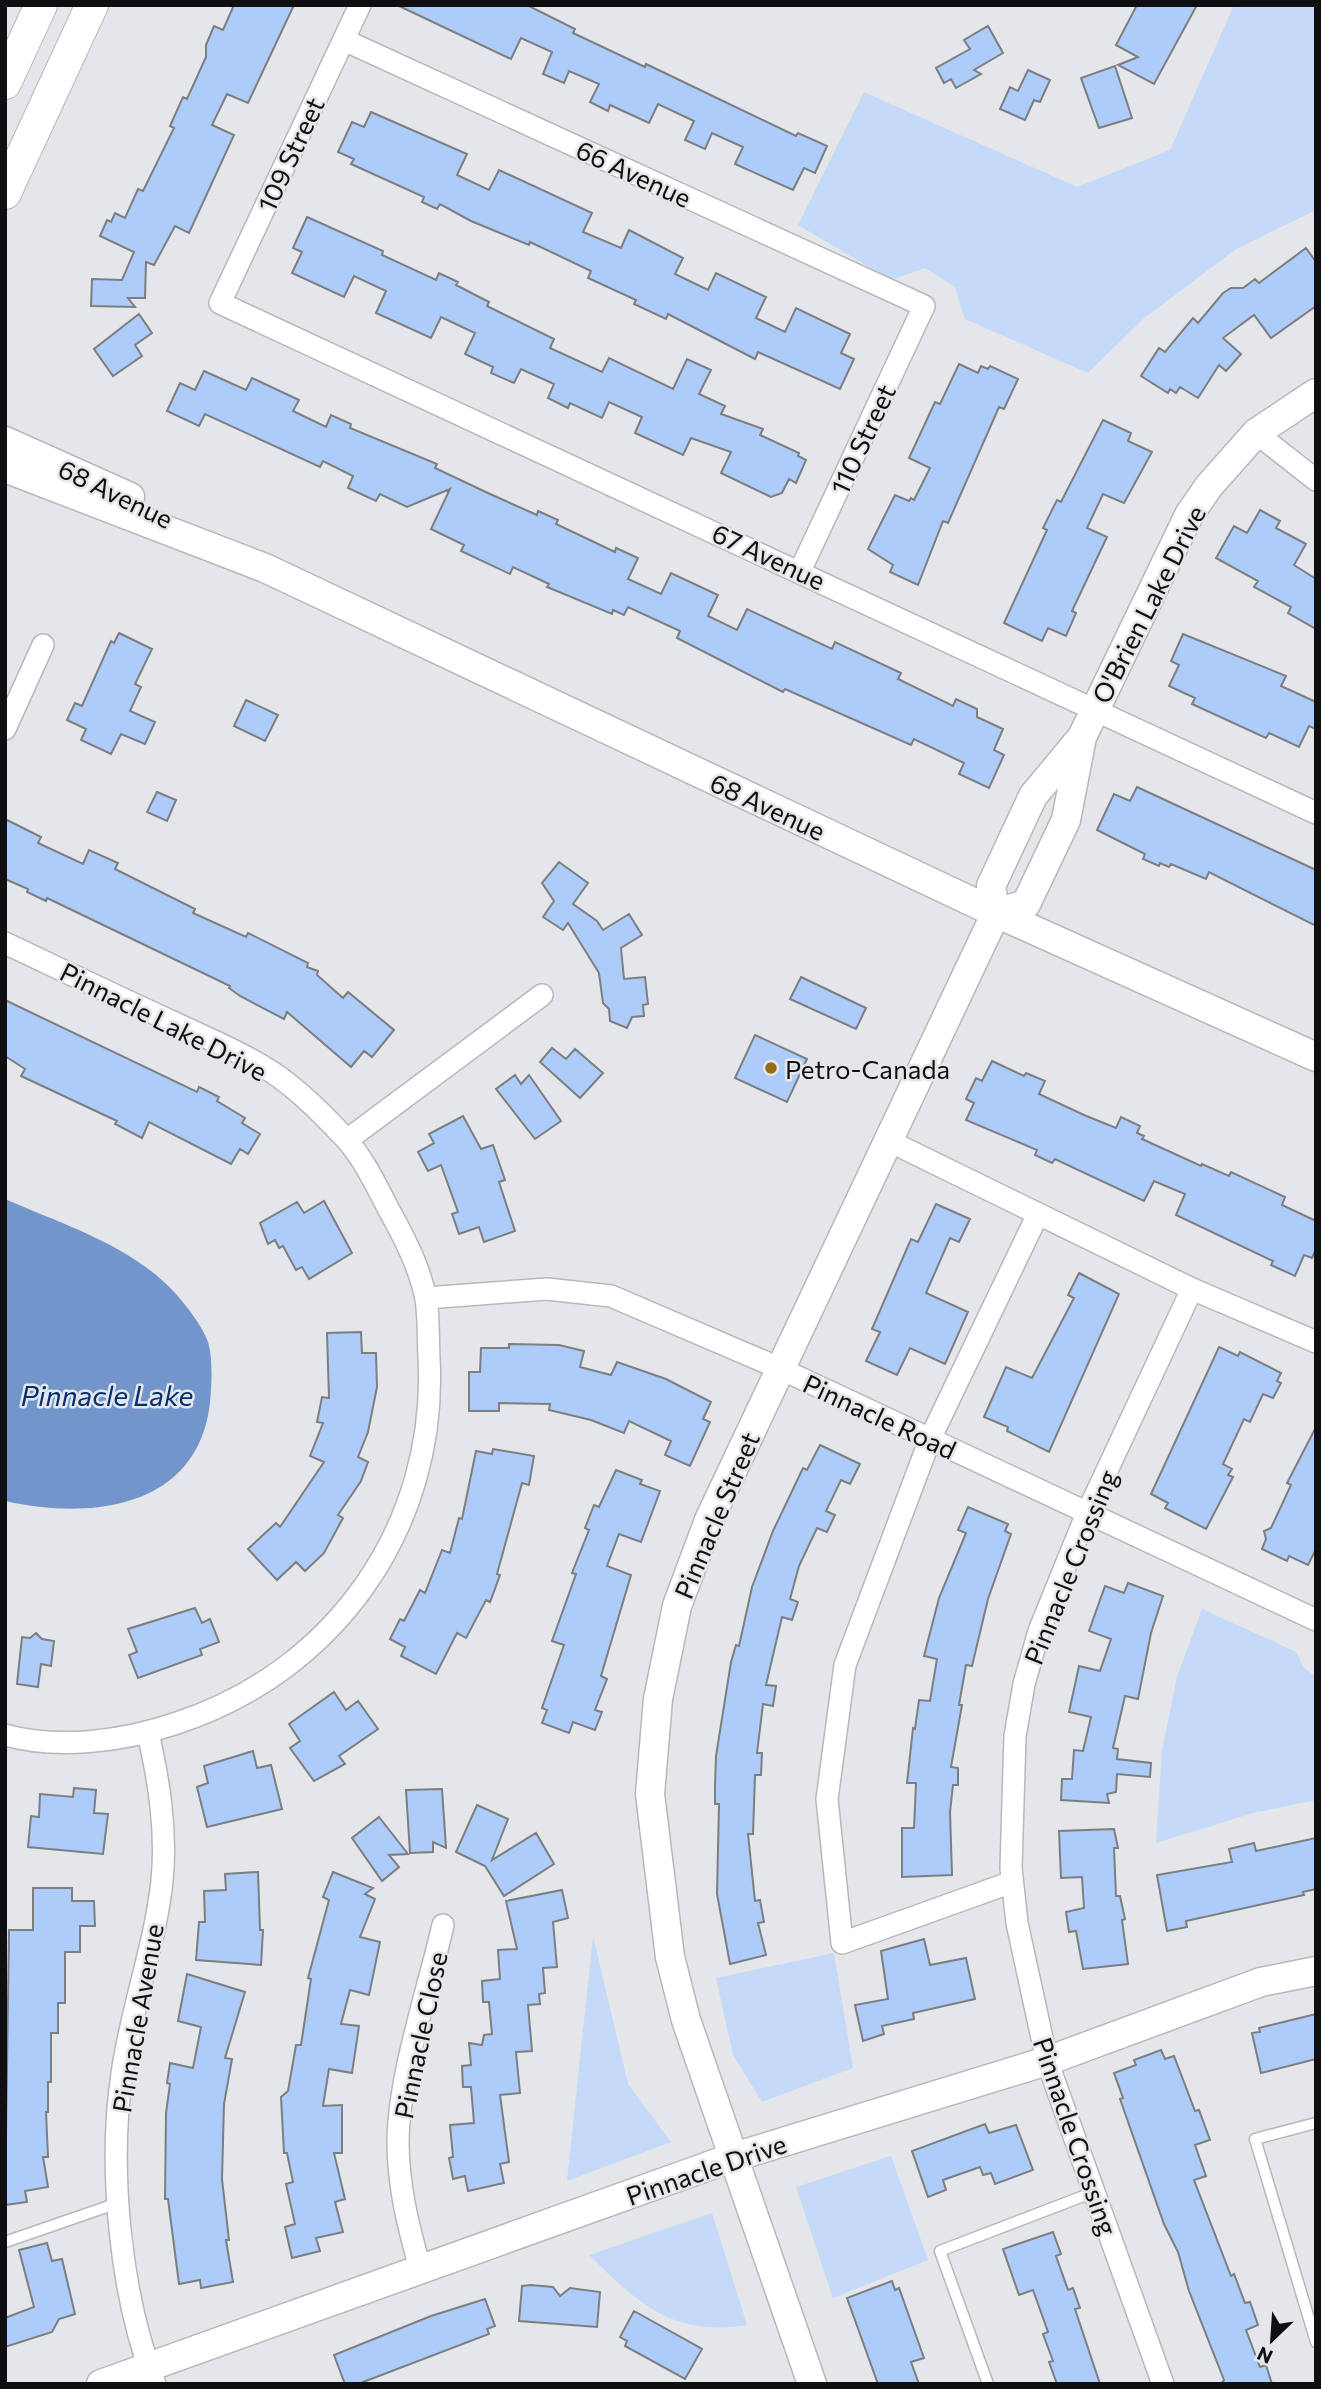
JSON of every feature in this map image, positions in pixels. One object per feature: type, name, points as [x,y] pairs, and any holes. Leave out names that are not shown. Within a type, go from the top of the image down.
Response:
[{"type":"main road","points":[[5,83],[41,5]]},
{"type":"main road","points":[[5,193],[92,5]]},
{"type":"street","name":"109 Street","points":[[220,303],[360,5]]},
{"type":"street","name":"66 Avenue","points":[[344,40],[924,306]]},
{"type":"street","name":"67 Avenue","points":[[220,303],[1316,813]]},
{"type":"street","name":"110 Street","points":[[800,571],[924,306]]},
{"type":"street","name":"O'Brien Lake Drive","points":[[1082,737],[1033,796],[991,886],[996,913],[1026,904],[1032,892],[1066,820],[1082,737],[1189,515],[1209,486],[1256,433],[1316,393]]},
{"type":"street","points":[[1256,433],[1316,480]]},
{"type":"street","name":"68 Avenue","points":[[5,441],[158,509],[223,550]]},
{"type":"street","name":"68 Avenue","points":[[5,468],[223,550],[996,913],[1316,1057]]},
{"type":"street","points":[[5,729],[43,645]]},
{"type":"street","name":"Pinnacle Street","points":[[812,2384],[731,2158],[686,2020],[670,1957],[650,1794],[658,1699],[677,1606],[709,1520],[996,913]]},
{"type":"street","name":"Pinnacle Lake Drive","points":[[5,943],[264,1066],[346,1140],[369,1172],[405,1239],[426,1298],[430,1386],[426,1443],[411,1501],[366,1585],[324,1636],[273,1678],[219,1709],[148,1733],[94,1741],[20,1740],[5,1735]]},
{"type":"street","points":[[346,1140],[542,995]]},
{"type":"street","points":[[887,1140],[1192,1289],[1316,1342]]},
{"type":"street","points":[[1012,1882],[842,1943],[827,1799],[845,1665],[930,1439],[1038,1213]]},
{"type":"street","name":"Pinnacle Road","points":[[426,1298],[547,1289],[611,1296],[779,1368],[1316,1620]]},
{"type":"street","name":"Pinnacle Crossing","points":[[1163,2384],[1047,2061],[1017,1923],[1012,1882],[1015,1736],[1024,1684],[1039,1631],[1087,1513],[1192,1289]]},
{"type":"street","name":"Pinnacle Avenue","points":[[148,1733],[161,1790],[162,1881],[122,2075],[115,2166],[122,2253],[151,2376]]},
{"type":"street","name":"Pinnacle Close","points":[[420,2268],[406,2217],[398,2140],[402,2101],[443,1925]]},
{"type":"street","name":"Pinnacle Drive","points":[[101,2384],[151,2376],[420,2268],[731,2158],[1047,2061],[1262,1982],[1316,1971]]},
{"type":"lane","points":[[1316,2123],[1255,2139],[1316,2342]]},
{"type":"lane","points":[[988,2384],[940,2251],[1094,2192]]},
{"type":"lane","points":[[5,2242],[118,2203]]},
{"type":"shaded area","points":[[1234,5],[1316,5],[1316,210],[1236,249],[1143,319],[1088,373],[965,319],[955,287],[925,268],[891,280],[798,225],[864,92],[1077,187],[1170,150]]},
{"type":"shaded area","points":[[1202,1609],[1296,1652],[1304,1668],[1316,1677],[1316,1800],[1253,1813],[1156,1843],[1162,1750],[1177,1677]]},
{"type":"shaded area","points":[[593,1936],[628,2084],[671,2142],[567,2181]]},
{"type":"shaded area","points":[[834,1953],[853,2068],[762,2102],[733,2055],[716,1978]]},
{"type":"shaded area","points":[[891,2156],[928,2260],[833,2298],[796,2187]]},
{"type":"shaded area","points":[[712,2213],[747,2325],[698,2326],[677,2321],[641,2301],[589,2255]]},
{"type":"water","name":"Pinnacle Lake","points":[[5,1199],[96,1238],[138,1262],[175,1293],[206,1336],[212,1378],[205,1428],[190,1458],[169,1481],[142,1496],[110,1505],[76,1509],[5,1501]]},
{"type":"building","points":[[234,5],[294,5],[248,103],[227,94],[212,125],[234,135],[189,233],[175,226],[154,265],[146,262],[145,298],[128,298],[135,307],[91,306],[92,279],[122,280],[134,252],[100,236],[107,220],[111,222],[115,213],[125,218],[138,189],[143,191],[174,128],[170,126],[183,97],[187,99],[206,57],[206,45],[214,26],[223,30]]},
{"type":"building","points":[[397,5],[527,5],[575,29],[573,33],[645,67],[646,64],[796,136],[798,133],[827,146],[815,173],[804,168],[793,190],[735,164],[743,147],[712,133],[705,149],[685,140],[694,121],[658,104],[649,123],[610,105],[608,111],[590,102],[599,84],[569,71],[564,83],[543,74],[552,52],[521,38],[511,59]]},
{"type":"building","points":[[1137,5],[1197,5],[1154,84],[1118,65],[1138,57],[1116,45]]},
{"type":"building","points":[[988,26],[1003,53],[974,70],[981,74],[956,88],[951,79],[944,83],[936,68],[970,49],[964,40]]},
{"type":"building","points":[[1115,66],[1132,118],[1099,128],[1081,78]]},
{"type":"building","points":[[1028,70],[1050,80],[1040,102],[1034,100],[1025,120],[1000,109],[1010,87],[1018,91]]},
{"type":"building","points":[[371,112],[467,154],[457,175],[489,190],[499,170],[592,213],[583,232],[621,248],[629,230],[683,258],[675,274],[708,290],[716,273],[766,297],[756,318],[785,332],[796,308],[850,334],[841,353],[854,359],[840,389],[758,352],[755,359],[668,314],[666,319],[634,304],[636,300],[588,278],[591,271],[530,242],[529,245],[471,221],[440,204],[437,209],[422,202],[424,197],[351,164],[354,159],[338,152],[352,122],[364,127]]},
{"type":"building","points":[[307,217],[383,251],[382,255],[436,280],[439,273],[458,282],[456,285],[489,302],[487,306],[554,339],[550,348],[602,372],[609,358],[673,389],[687,359],[711,370],[699,394],[725,406],[721,414],[763,429],[760,435],[799,453],[798,456],[806,460],[796,483],[789,479],[782,493],[771,497],[721,473],[731,452],[691,438],[683,455],[635,433],[642,417],[609,402],[602,418],[570,403],[568,408],[548,398],[554,384],[521,369],[514,383],[491,373],[493,367],[465,354],[475,333],[441,317],[431,338],[376,313],[386,291],[354,276],[344,297],[292,273],[302,252],[293,248]]},
{"type":"building","points":[[1306,248],[1316,262],[1316,306],[1271,338],[1254,315],[1223,338],[1241,354],[1226,371],[1219,365],[1198,398],[1180,387],[1176,393],[1170,389],[1168,393],[1141,376],[1159,348],[1165,352],[1193,318],[1198,323],[1223,293],[1231,288],[1243,288],[1255,279],[1259,283]]},
{"type":"building","points":[[139,314],[152,333],[135,345],[142,356],[113,376],[94,349]]},
{"type":"building","points":[[959,364],[978,373],[981,366],[988,369],[990,366],[1018,379],[1004,409],[999,407],[948,523],[943,521],[918,585],[890,572],[893,565],[868,549],[895,495],[909,501],[911,498],[914,500],[930,468],[909,458],[935,402],[940,404]]},
{"type":"building","points":[[204,371],[246,390],[252,378],[299,400],[293,411],[326,427],[331,415],[351,424],[350,428],[437,464],[435,468],[490,494],[537,515],[538,511],[558,520],[556,524],[615,552],[616,548],[638,558],[628,579],[661,594],[671,573],[718,595],[708,616],[737,630],[747,609],[832,649],[835,642],[901,673],[898,679],[953,706],[956,699],[977,709],[977,717],[1003,729],[994,750],[1004,755],[989,788],[959,774],[964,763],[914,739],[911,745],[785,689],[783,692],[677,638],[680,631],[628,607],[624,615],[613,610],[612,614],[547,587],[549,584],[513,567],[510,574],[461,551],[464,545],[431,529],[450,489],[407,507],[380,494],[376,501],[348,488],[353,476],[323,461],[320,467],[205,414],[199,426],[167,411],[180,383],[195,390]]},
{"type":"building","points":[[1103,420],[1131,433],[1128,441],[1152,452],[1124,503],[1103,494],[1087,528],[1107,537],[1072,611],[1076,613],[1066,636],[1048,628],[1042,641],[1004,623],[1047,530],[1043,528],[1057,500],[1061,502]]},
{"type":"building","points":[[1260,510],[1280,521],[1276,528],[1306,544],[1294,565],[1316,579],[1316,629],[1288,613],[1291,607],[1254,587],[1258,581],[1216,558],[1234,526],[1247,533]]},
{"type":"building","points":[[119,633],[152,649],[135,684],[141,687],[130,711],[155,722],[145,744],[121,734],[111,754],[81,740],[86,729],[67,720],[75,703],[82,706],[111,641],[114,643]]},
{"type":"building","points":[[1183,634],[1286,676],[1281,686],[1316,702],[1316,729],[1309,726],[1299,747],[1269,733],[1266,738],[1192,704],[1195,698],[1169,686],[1179,665],[1171,661]]},
{"type":"building","points":[[246,700],[278,715],[265,741],[234,726]]},
{"type":"building","points":[[1137,787],[1316,870],[1316,926],[1209,872],[1206,879],[1171,864],[1169,867],[1160,863],[1159,866],[1143,859],[1145,854],[1097,830],[1114,794],[1130,801]]},
{"type":"building","points":[[157,792],[176,800],[167,821],[147,812]]},
{"type":"building","points":[[5,819],[41,837],[38,843],[83,864],[89,850],[118,863],[115,869],[195,909],[193,913],[246,937],[248,933],[308,963],[307,967],[318,971],[317,975],[343,998],[348,992],[394,1030],[372,1057],[364,1051],[351,1067],[287,1012],[284,1019],[240,996],[229,988],[230,986],[47,898],[46,901],[27,892],[28,889],[5,879]]},
{"type":"building","points":[[559,862],[588,883],[573,904],[597,921],[603,930],[629,914],[642,935],[621,948],[624,979],[645,977],[648,1004],[643,1005],[644,1016],[632,1017],[627,1028],[610,1021],[609,1009],[603,1003],[599,973],[568,923],[563,930],[543,917],[554,901],[542,883]]},
{"type":"building","points":[[801,977],[866,1008],[856,1029],[790,999]]},
{"type":"building","points":[[5,1000],[197,1092],[199,1087],[219,1097],[217,1101],[245,1118],[242,1123],[260,1134],[248,1154],[240,1149],[231,1164],[149,1122],[142,1138],[115,1124],[117,1121],[21,1076],[25,1069],[5,1056]]},
{"type":"building","name":"Petro-Canada","points":[[755,1035],[807,1059],[787,1102],[735,1078]]},
{"type":"building","points":[[552,1048],[566,1059],[575,1049],[603,1073],[580,1098],[540,1062]]},
{"type":"building","points":[[992,1061],[1024,1076],[1026,1073],[1045,1081],[1039,1094],[1084,1115],[1116,1128],[1121,1117],[1140,1126],[1137,1133],[1144,1136],[1142,1139],[1201,1166],[1202,1164],[1229,1176],[1231,1172],[1285,1197],[1282,1205],[1316,1221],[1316,1249],[1312,1258],[1304,1255],[1295,1276],[1271,1265],[1273,1261],[1176,1215],[1185,1194],[1154,1181],[1144,1201],[1055,1159],[1052,1163],[1035,1155],[1037,1150],[966,1120],[974,1103],[966,1099],[976,1078],[982,1081]]},
{"type":"building","points":[[515,1075],[521,1084],[529,1075],[561,1121],[535,1139],[496,1089]]},
{"type":"building","points":[[463,1116],[481,1149],[493,1145],[505,1180],[499,1182],[515,1231],[484,1242],[479,1227],[459,1234],[452,1214],[458,1212],[441,1165],[428,1171],[418,1152],[434,1143],[429,1134]]},
{"type":"building","points":[[324,1201],[352,1253],[309,1279],[302,1267],[296,1270],[283,1246],[279,1248],[275,1240],[268,1244],[260,1223],[297,1202],[304,1213]]},
{"type":"building","points":[[936,1204],[970,1219],[959,1242],[950,1238],[926,1293],[968,1312],[945,1364],[910,1348],[897,1375],[866,1361],[880,1332],[872,1329],[911,1239],[918,1242]]},
{"type":"building","points":[[1079,1273],[1119,1294],[1049,1452],[1007,1431],[1008,1427],[984,1417],[1006,1367],[1032,1378],[1074,1298],[1068,1295]]},
{"type":"building","points":[[361,1332],[362,1353],[376,1353],[377,1387],[368,1432],[358,1457],[368,1462],[361,1481],[338,1515],[343,1518],[324,1553],[305,1571],[296,1562],[277,1580],[248,1549],[276,1523],[280,1527],[324,1462],[310,1456],[323,1423],[317,1422],[322,1397],[329,1398],[327,1333]]},
{"type":"building","points":[[509,1344],[559,1345],[584,1351],[580,1367],[611,1375],[617,1362],[666,1379],[711,1402],[703,1419],[710,1422],[690,1466],[665,1455],[671,1441],[629,1421],[624,1433],[591,1420],[549,1410],[550,1404],[499,1403],[499,1411],[469,1411],[469,1372],[480,1372],[481,1348],[509,1348]]},
{"type":"building","points":[[1219,1347],[1238,1356],[1240,1352],[1281,1373],[1277,1381],[1281,1383],[1273,1398],[1263,1394],[1250,1422],[1244,1419],[1223,1464],[1232,1469],[1228,1475],[1233,1477],[1206,1529],[1165,1508],[1168,1503],[1151,1494]]},
{"type":"building","points":[[1316,1427],[1316,1549],[1308,1565],[1289,1556],[1287,1561],[1262,1549],[1266,1539],[1264,1531],[1271,1528],[1291,1485],[1287,1483]]},
{"type":"building","points":[[820,1445],[860,1464],[850,1484],[841,1480],[826,1511],[835,1515],[827,1532],[817,1528],[799,1566],[790,1599],[798,1602],[792,1620],[782,1617],[766,1685],[776,1686],[773,1706],[763,1704],[757,1753],[762,1753],[761,1775],[755,1775],[753,1834],[748,1834],[755,1901],[760,1900],[764,1922],[758,1923],[766,1955],[730,1964],[717,1894],[719,1804],[715,1804],[715,1786],[716,1756],[731,1662],[736,1645],[739,1646],[752,1587],[773,1531],[803,1468],[807,1470]]},
{"type":"building","points":[[493,1449],[534,1456],[529,1485],[522,1483],[497,1574],[500,1575],[490,1602],[486,1600],[466,1638],[457,1633],[436,1674],[401,1656],[405,1647],[390,1639],[400,1619],[404,1621],[420,1590],[425,1593],[442,1550],[450,1553],[459,1518],[462,1519],[476,1451],[492,1454]]},
{"type":"building","points":[[616,1470],[642,1480],[640,1484],[660,1491],[641,1542],[619,1534],[607,1566],[631,1575],[601,1676],[607,1679],[595,1710],[602,1712],[595,1730],[573,1722],[569,1733],[542,1723],[547,1710],[542,1708],[564,1645],[552,1641],[576,1574],[572,1573],[589,1530],[585,1528],[594,1505],[599,1507]]},
{"type":"building","points":[[968,1507],[1008,1524],[1005,1531],[1011,1534],[988,1599],[972,1666],[966,1665],[959,1705],[962,1705],[951,1767],[958,1768],[958,1785],[953,1785],[950,1812],[952,1875],[902,1877],[902,1828],[914,1828],[916,1783],[907,1783],[913,1728],[915,1729],[919,1700],[930,1701],[937,1659],[924,1656],[939,1598],[966,1533],[958,1530]]},
{"type":"building","points":[[1128,1583],[1163,1596],[1151,1633],[1138,1699],[1125,1696],[1113,1748],[1118,1749],[1117,1759],[1151,1763],[1150,1777],[1117,1774],[1116,1792],[1107,1794],[1109,1803],[1061,1800],[1062,1779],[1072,1779],[1074,1750],[1083,1751],[1091,1717],[1069,1712],[1079,1666],[1100,1671],[1111,1639],[1089,1631],[1105,1586],[1124,1593]]},
{"type":"building","points":[[195,1608],[202,1623],[210,1619],[219,1642],[200,1649],[202,1655],[138,1678],[129,1655],[137,1652],[128,1629]]},
{"type":"building","points":[[36,1633],[42,1639],[54,1641],[51,1666],[41,1664],[38,1687],[17,1684],[22,1637],[30,1638]]},
{"type":"building","points":[[334,1692],[346,1710],[358,1701],[378,1729],[339,1756],[345,1764],[314,1781],[290,1748],[300,1741],[289,1724]]},
{"type":"building","points":[[253,1751],[257,1768],[271,1765],[282,1809],[207,1827],[197,1787],[208,1783],[204,1766]]},
{"type":"building","points":[[74,1788],[96,1790],[94,1813],[108,1814],[103,1854],[28,1847],[31,1816],[39,1817],[40,1794],[73,1797]]},
{"type":"building","points":[[442,1789],[446,1848],[433,1842],[433,1852],[410,1853],[406,1790]]},
{"type":"building","points":[[477,1805],[508,1819],[492,1860],[536,1833],[554,1864],[504,1896],[485,1866],[456,1852]]},
{"type":"building","points":[[379,1817],[408,1854],[389,1855],[399,1867],[382,1881],[352,1838]]},
{"type":"building","points":[[1114,1829],[1118,1848],[1114,1848],[1116,1896],[1120,1896],[1125,1919],[1122,1920],[1128,1964],[1083,1969],[1076,1931],[1069,1932],[1066,1912],[1084,1908],[1082,1877],[1061,1878],[1059,1831]]},
{"type":"building","points":[[1316,1838],[1316,1889],[1303,1892],[1304,1895],[1186,1921],[1187,1927],[1167,1931],[1157,1875],[1232,1862],[1229,1849],[1254,1843],[1256,1851]]},
{"type":"building","points":[[258,1872],[260,1930],[263,1930],[261,1965],[196,1960],[199,1922],[205,1922],[204,1891],[226,1890],[225,1874]]},
{"type":"building","points":[[333,1872],[373,1888],[365,1894],[375,1899],[360,1937],[380,1942],[369,1995],[350,1990],[341,2024],[359,2026],[352,2073],[329,2069],[323,2106],[342,2105],[342,2153],[334,2153],[345,2199],[335,2202],[343,2232],[316,2238],[320,2251],[292,2258],[285,2227],[295,2224],[286,2184],[293,2182],[287,2153],[284,2153],[281,2097],[288,2091],[296,2045],[301,2045],[311,1979],[308,1978],[329,1900],[323,1897]]},
{"type":"building","points":[[33,1888],[72,1888],[72,1901],[94,1901],[95,1926],[80,1926],[80,1952],[65,1952],[65,2003],[58,2003],[58,2033],[51,2033],[51,2082],[48,2082],[46,2112],[48,2157],[43,2157],[48,2187],[25,2191],[27,2202],[5,2205],[9,1930],[33,1930]]},
{"type":"building","points":[[562,1890],[568,1918],[553,1922],[557,1967],[543,1968],[545,1993],[539,1994],[540,2004],[528,2005],[532,2051],[516,2052],[520,2093],[500,2095],[509,2162],[500,2164],[504,2183],[468,2191],[465,2176],[453,2179],[449,2158],[453,2157],[450,2125],[474,2123],[471,2087],[463,2087],[462,2066],[471,2065],[469,2043],[482,2045],[484,2035],[492,2034],[489,2002],[483,2002],[482,1981],[500,1979],[498,1950],[517,1949],[506,1901]]},
{"type":"building","points":[[924,1939],[930,1965],[966,1958],[975,1999],[913,2013],[914,2019],[882,2026],[884,2034],[863,2041],[855,2005],[888,1999],[881,1951]]},
{"type":"building","points":[[187,1974],[245,1992],[225,2058],[232,2059],[224,2104],[222,2179],[229,2240],[226,2240],[233,2282],[201,2288],[200,2280],[179,2284],[168,2199],[165,2199],[166,2113],[170,2084],[167,2083],[170,2063],[193,2068],[201,2027],[178,2021]]},
{"type":"building","points":[[1316,2014],[1316,2059],[1261,2073],[1252,2033],[1260,2032],[1259,2028]]},
{"type":"building","points":[[1161,2050],[1165,2059],[1174,2056],[1195,2111],[1199,2110],[1210,2140],[1195,2145],[1206,2176],[1194,2180],[1231,2276],[1234,2274],[1245,2303],[1250,2302],[1258,2325],[1246,2330],[1260,2367],[1266,2365],[1272,2384],[1221,2384],[1224,2380],[1189,2291],[1178,2252],[1164,2224],[1120,2099],[1123,2098],[1114,2073],[1136,2065],[1134,2060]]},
{"type":"building","points":[[985,2124],[989,2133],[1016,2125],[1033,2170],[995,2184],[991,2173],[983,2175],[980,2167],[943,2180],[946,2190],[928,2197],[912,2151]]},
{"type":"building","points":[[1053,2232],[1061,2254],[1056,2256],[1068,2290],[1073,2288],[1080,2308],[1075,2309],[1100,2384],[1057,2384],[1049,2362],[1053,2361],[1043,2334],[1048,2332],[1033,2290],[1019,2295],[1003,2249]]},
{"type":"building","points":[[47,2243],[52,2261],[62,2259],[75,2314],[59,2319],[52,2332],[5,2347],[5,2318],[34,2307],[19,2250]]},
{"type":"building","points":[[892,2281],[895,2290],[899,2288],[924,2358],[911,2362],[919,2384],[878,2384],[847,2298]]},
{"type":"building","points":[[522,2286],[553,2287],[560,2296],[570,2288],[600,2292],[597,2327],[519,2321]]},
{"type":"building","points":[[485,2299],[495,2326],[487,2329],[489,2334],[358,2384],[345,2384],[334,2355],[431,2316]]},
{"type":"building","points":[[634,2311],[702,2349],[685,2379],[625,2346],[627,2341],[620,2337]]},
{"type":"place","name":"Petro-Canada","points":[[771,1068]]}]
